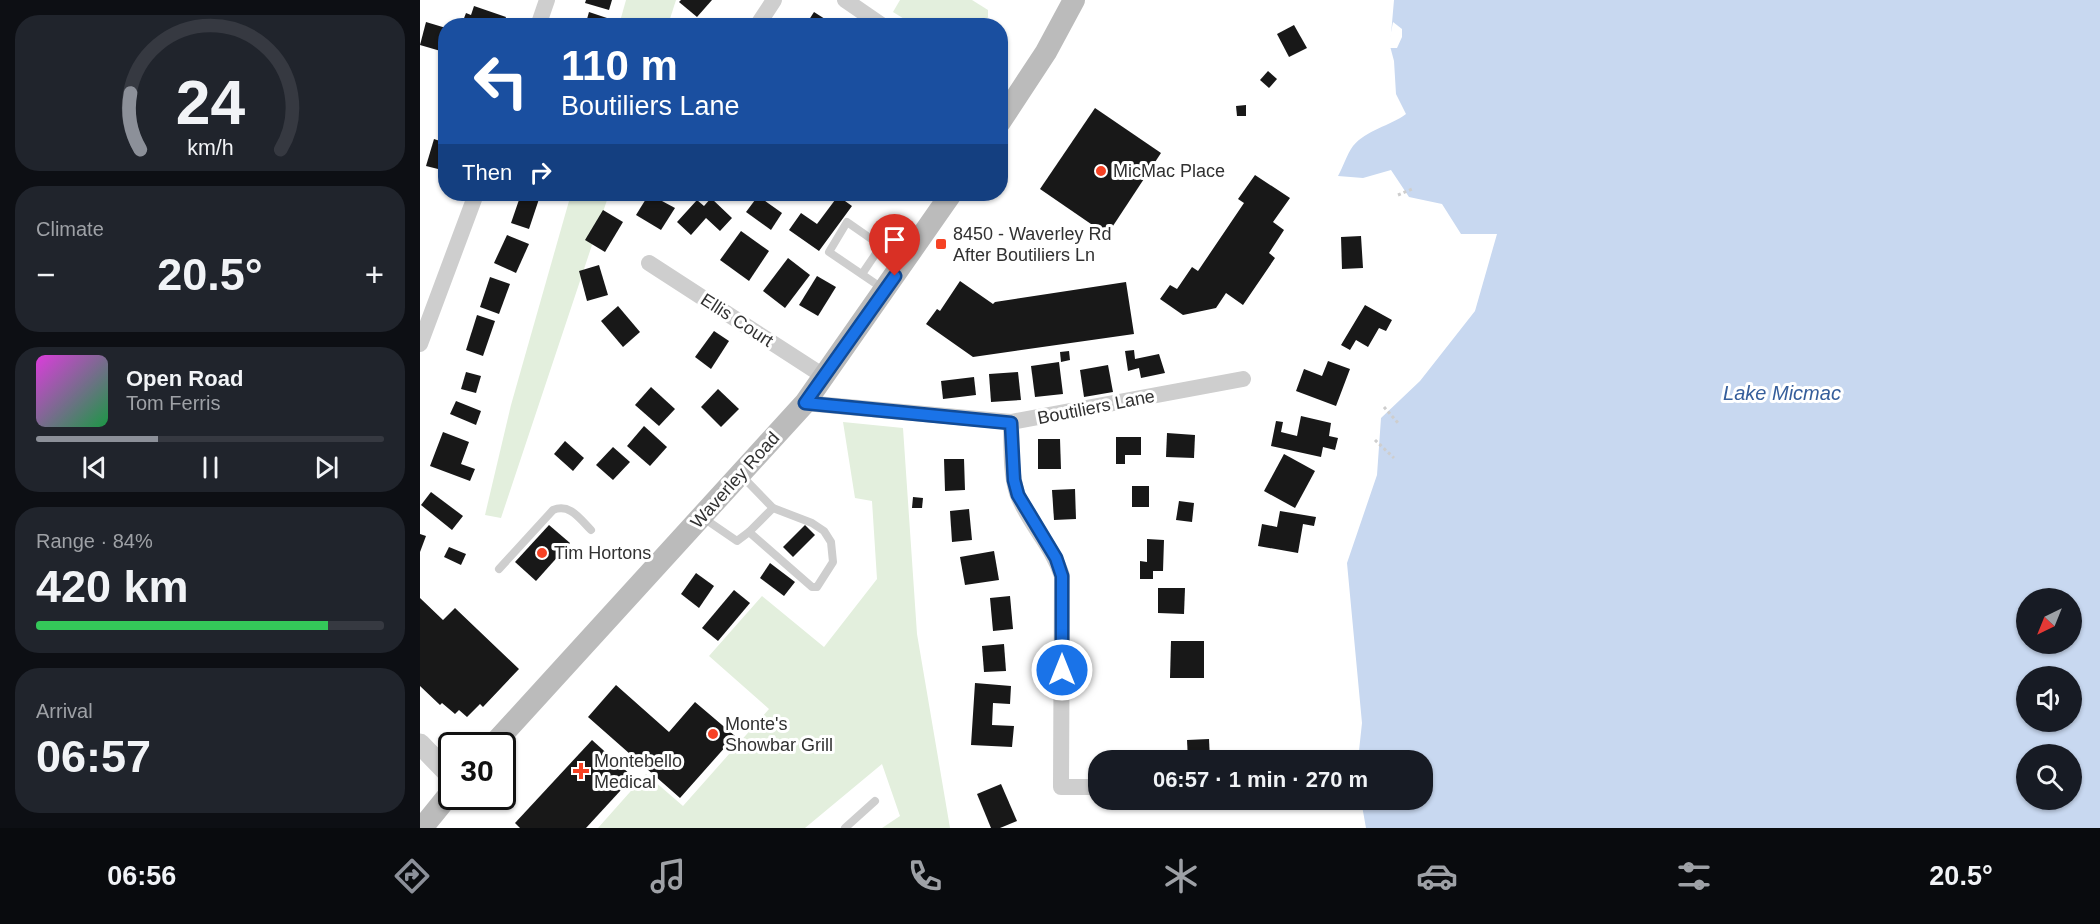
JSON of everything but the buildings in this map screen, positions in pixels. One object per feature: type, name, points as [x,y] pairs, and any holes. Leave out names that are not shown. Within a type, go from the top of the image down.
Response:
[{"type":"main road","points":[[1008,104],[1074,0]]},
{"type":"main road","name":"Waverley Road","points":[[505,732],[805,403],[946,201]]},
{"type":"main road","points":[[422,828],[438,808]]},
{"type":"street","points":[[541,18],[547,0]]},
{"type":"street","points":[[762,18],[774,0]]},
{"type":"street","points":[[845,0],[871,18]]},
{"type":"street","points":[[420,344],[473,201]]},
{"type":"street","name":"Ellis Court","points":[[649,263],[825,377]]},
{"type":"street","name":"Boutiliers Lane","points":[[805,403],[1011,423],[1243,379]]},
{"type":"street","points":[[1011,423],[1014,480],[1018,495],[1056,558],[1062,576],[1061,787],[1088,787]]},
{"type":"street","points":[[420,744],[438,763]]},
{"type":"lane","points":[[885,290],[829,252],[847,222],[904,262]]},
{"type":"lane","points":[[862,274],[881,246]]},
{"type":"lane","points":[[740,474],[773,508],[812,523],[824,531],[831,542],[833,562],[821,584],[812,587],[749,532]]},
{"type":"lane","points":[[499,570],[553,510],[559,508],[571,510],[591,530]]},
{"type":"lane","points":[[701,516],[737,541],[773,508]]},
{"type":"lane","points":[[845,828],[875,801]]},
{"type":"path","points":[[1398,195],[1412,189]]},
{"type":"path","points":[[1384,407],[1398,423]]},
{"type":"path","points":[[1375,440],[1394,458]]},
{"type":"green space","points":[[626,0],[676,0],[670,18],[621,18]]},
{"type":"green space","points":[[900,0],[972,0],[988,10],[988,17],[903,18],[893,12]]},
{"type":"green space","points":[[569,201],[607,201],[501,518],[485,515],[511,405]]},
{"type":"green space","points":[[843,422],[903,428],[917,634],[950,828],[882,828],[900,816],[882,764],[805,828],[598,828],[646,774],[683,806],[769,709],[709,656],[762,596],[824,647],[877,579],[872,501],[855,498]]},
{"type":"water","name":"Lake Micmac","points":[[1394,0],[2100,0],[2100,828],[1366,828],[1363,810],[1433,810],[1433,750],[1359,750],[1362,723],[1347,563],[1377,475],[1381,418],[1420,381],[1475,311],[1497,234],[1461,234],[1442,204],[1409,197],[1391,170],[1363,178],[1338,176],[1351,149],[1358,141],[1406,114],[1396,94],[1394,61],[1390,46]]},
{"type":"pier","points":[[1393,22],[1402,29],[1402,37],[1397,48],[1388,48]]},
{"type":"place","name":"MicMac Place","points":[[1101,171]]},
{"type":"place","name":"8450 - Waverley Rd After Boutiliers Ln","points":[[941,244]]},
{"type":"place","name":"Tim Hortons","points":[[542,553]]},
{"type":"place","name":"Monte's Showbar Grill","points":[[713,734]]},
{"type":"place","name":"Montebello Medical","points":[[581,771]]},
{"type":"route","points":[[895,276],[805,403],[1011,423],[1014,480],[1018,495],[1049,544],[1062,576],[1062,670]]}]
